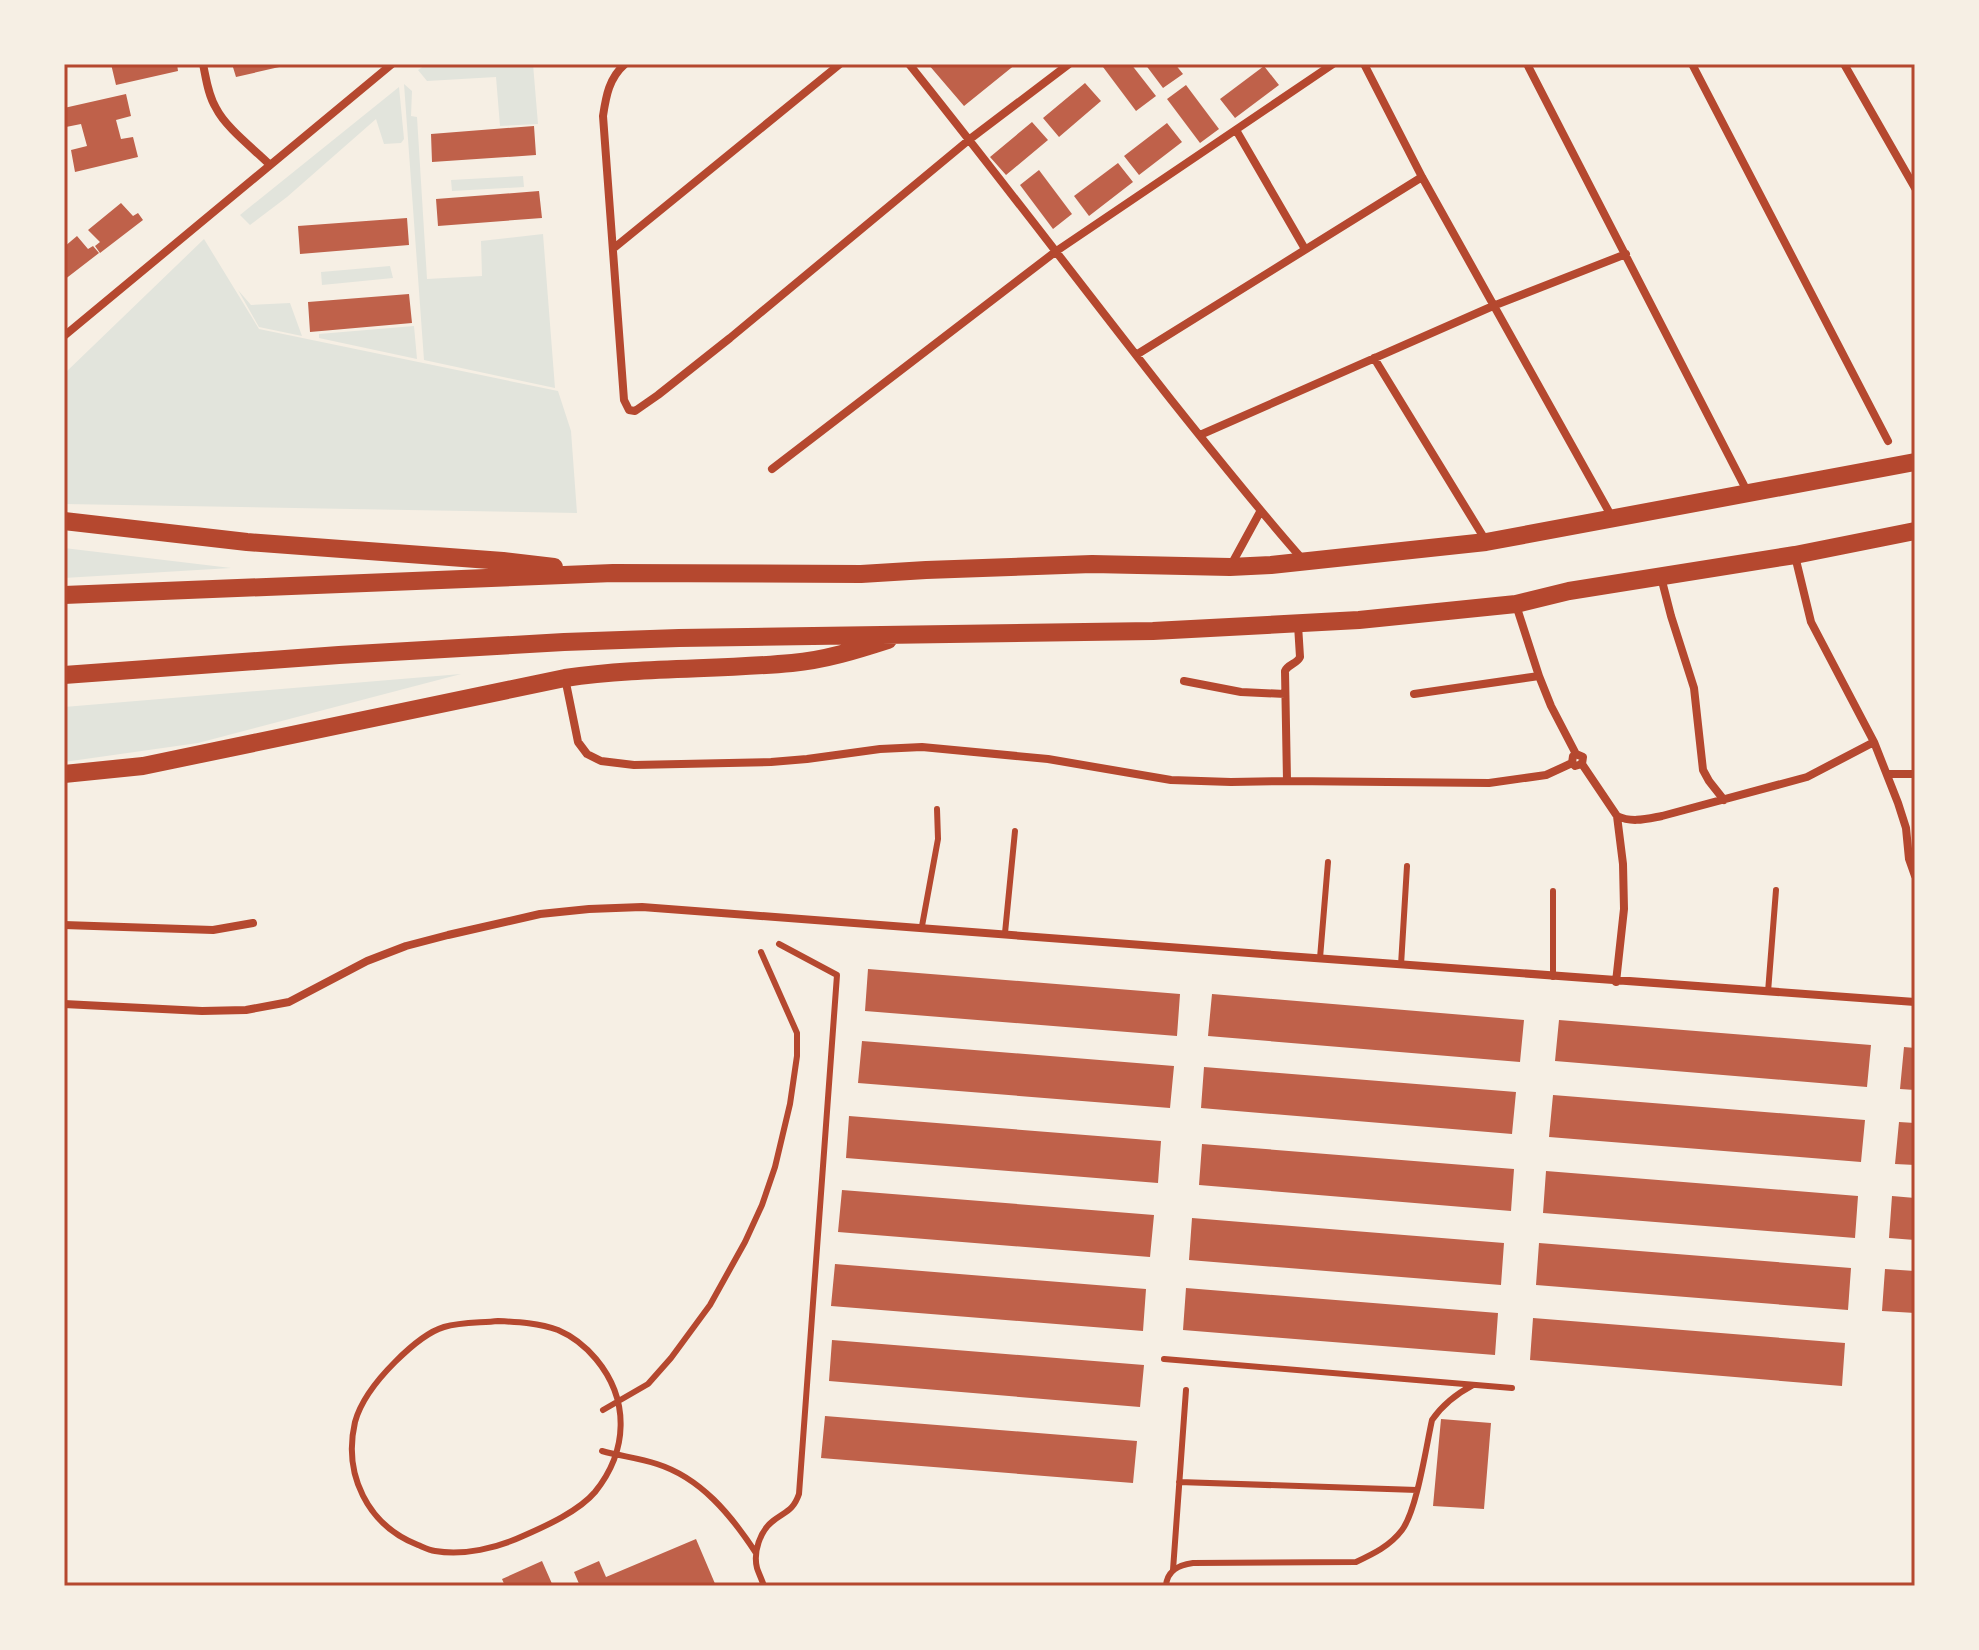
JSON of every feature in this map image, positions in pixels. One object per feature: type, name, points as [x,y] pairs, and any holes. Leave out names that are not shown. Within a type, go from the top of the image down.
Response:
[{"type":"main road","points":[[64,595],[613,573],[861,574],[1092,564],[1230,567],[1304,562],[1486,542],[1915,462]]},
{"type":"main road","points":[[64,521],[247,542],[503,561],[613,573]]},
{"type":"main road","points":[[64,675],[564,642],[1153,631],[1359,620],[1516,604],[1569,591],[1795,555],[1915,531]]},
{"type":"main road","points":[[64,774],[143,766],[565,678],[611,671],[794,663],[853,652],[907,634]]},
{"type":"street","points":[[203,64],[216,109],[270,165]]},
{"type":"street","points":[[64,336],[392,64]]},
{"type":"street","points":[[625,64],[608,85],[603,116],[624,400],[629,410],[635,411],[730,338],[970,139],[1069,64]]},
{"type":"street","points":[[614,248],[840,64]]},
{"type":"street","points":[[909,64],[1260,512],[1304,562]]},
{"type":"street","points":[[772,469],[1055,252],[1333,64]]},
{"type":"street","points":[[1364,64],[1422,177],[1613,520]]},
{"type":"street","points":[[1527,64],[1748,494]]},
{"type":"street","points":[[1692,64],[1888,441]]},
{"type":"street","points":[[1844,64],[1915,188]]},
{"type":"street","points":[[1236,130],[1305,249]]},
{"type":"street","points":[[1136,355],[1422,177]]},
{"type":"street","points":[[1200,435],[1493,306],[1626,254]]},
{"type":"street","points":[[1374,358],[1486,542]]},
{"type":"street","points":[[1230,567],[1260,512]]},
{"type":"street","points":[[1795,555],[1811,622],[1874,742],[1887,774],[1906,828],[1909,859],[1915,876]]},
{"type":"street","points":[[1661,577],[1694,688],[1703,770],[1724,800]]},
{"type":"street","points":[[1516,604],[1551,706],[1577,760],[1617,816],[1624,909],[1616,982]]},
{"type":"street","points":[[1287,781],[1286,669],[1300,657],[1298,624]]},
{"type":"street","points":[[1414,694],[1539,676]]},
{"type":"street","points":[[565,678],[578,742],[587,754],[601,761],[634,765],[771,762],[922,747],[1048,759],[1171,780],[1489,783],[1546,775],[1577,760]]},
{"type":"street","points":[[1184,681],[1232,691],[1285,694]]},
{"type":"street","points":[[1617,816],[1638,820],[1662,816],[1807,777],[1874,742]]},
{"type":"street","points":[[1887,774],[1915,774]]},
{"type":"street","points":[[64,1004],[202,1011],[246,1010],[289,1002],[367,961],[448,935],[540,914],[642,907],[1915,1002]]},
{"type":"street","points":[[64,925],[213,930],[253,923]]},
{"type":"lane","points":[[922,926],[938,839],[937,809]]},
{"type":"lane","points":[[1005,933],[1015,831]]},
{"type":"lane","points":[[1320,958],[1328,862]]},
{"type":"lane","points":[[1401,965],[1407,866]]},
{"type":"lane","points":[[1768,992],[1776,890]]},
{"type":"lane","points":[[1553,891],[1553,977]]},
{"type":"lane","points":[[764,1586],[756,1553],[765,1529],[787,1513],[799,1494],[837,975],[779,944]]},
{"type":"lane","points":[[603,1410],[648,1384],[671,1358],[703,1314],[745,1242],[771,1180],[790,1104],[797,1033],[761,952]]},
{"type":"lane","points":[[498,1321],[527,1322],[559,1330],[586,1348],[607,1373],[619,1401],[621,1436],[612,1467],[593,1494],[567,1514],[505,1544],[469,1551],[435,1551],[402,1539],[376,1517],[358,1487],[351,1453],[356,1419],[361,1409],[372,1389],[408,1349],[442,1328],[498,1321]]},
{"type":"lane","points":[[1164,1359],[1512,1388]]},
{"type":"lane","points":[[1166,1586],[1173,1570],[1181,1565],[1201,1562],[1356,1562],[1375,1554],[1404,1529],[1411,1514],[1432,1420],[1450,1399],[1473,1385]]},
{"type":"lane","points":[[1173,1570],[1186,1390]]},
{"type":"lane","points":[[602,1451],[658,1464],[694,1482],[723,1507],[756,1553]]},
{"type":"lane","points":[[1179,1482],[1417,1490]]},
{"type":"shaded area","points":[[427,64],[533,64],[538,124],[500,126],[496,77],[427,81],[418,70]]},
{"type":"shaded area","points":[[404,84],[412,91],[411,116],[417,117],[427,279],[482,276],[481,241],[543,234],[555,388],[424,360]]},
{"type":"shaded area","points":[[399,87],[404,139],[401,143],[384,144],[376,119],[250,225],[240,215]]},
{"type":"shaded area","points":[[523,176],[524,187],[452,191],[451,180]]},
{"type":"shaded area","points":[[204,239],[259,329],[558,391],[571,431],[577,513],[64,504],[64,374]]},
{"type":"shaded area","points":[[390,266],[393,278],[322,285],[321,272]]},
{"type":"shaded area","points":[[238,290],[251,305],[290,303],[302,336],[259,327]]},
{"type":"shaded area","points":[[414,326],[417,359],[319,338],[319,334]]},
{"type":"shaded area","points":[[64,548],[231,568],[64,578]]},
{"type":"shaded area","points":[[461,674],[198,743],[64,762],[64,707]]},
{"type":"building","points":[[111,64],[177,64],[178,71],[116,85]]},
{"type":"building","points":[[232,64],[287,64],[288,65],[236,77]]},
{"type":"building","points":[[928,64],[1016,64],[964,106]]},
{"type":"building","points":[[1107,64],[1131,64],[1156,96],[1136,111],[1103,67]]},
{"type":"building","points":[[1145,64],[1175,64],[1183,74],[1163,88]]},
{"type":"building","points":[[1264,66],[1279,85],[1235,118],[1220,99]]},
{"type":"building","points":[[1085,83],[1101,101],[1059,137],[1043,118]]},
{"type":"building","points":[[1186,85],[1219,129],[1200,143],[1167,99]]},
{"type":"building","points":[[126,94],[131,116],[116,120],[121,139],[133,137],[138,157],[75,172],[71,150],[87,146],[81,124],[66,127],[64,108]]},
{"type":"building","points":[[1032,122],[1048,140],[1006,175],[990,157]]},
{"type":"building","points":[[1167,123],[1182,142],[1139,175],[1124,156]]},
{"type":"building","points":[[534,126],[536,155],[432,162],[431,134]]},
{"type":"building","points":[[1118,163],[1133,182],[1089,216],[1074,196]]},
{"type":"building","points":[[1039,170],[1072,214],[1053,229],[1020,185]]},
{"type":"building","points":[[539,191],[542,218],[438,226],[436,199]]},
{"type":"building","points":[[121,203],[133,216],[138,213],[143,220],[100,253],[95,246],[100,242],[88,230]]},
{"type":"building","points":[[407,218],[409,245],[300,254],[298,226]]},
{"type":"building","points":[[77,236],[88,249],[93,246],[99,253],[64,280],[64,247]]},
{"type":"building","points":[[409,294],[412,323],[310,332],[308,302]]},
{"type":"building","points":[[868,969],[1180,994],[1177,1036],[865,1011]]},
{"type":"building","points":[[1212,994],[1524,1020],[1520,1062],[1208,1036]]},
{"type":"building","points":[[1559,1020],[1871,1045],[1867,1087],[1555,1061]]},
{"type":"building","points":[[862,1041],[1174,1066],[1170,1108],[858,1083]]},
{"type":"building","points":[[1904,1047],[1915,1048],[1915,1090],[1900,1089]]},
{"type":"building","points":[[1204,1067],[1516,1092],[1512,1134],[1201,1108]]},
{"type":"building","points":[[1553,1095],[1865,1120],[1861,1162],[1549,1137]]},
{"type":"building","points":[[849,1116],[1161,1141],[1158,1183],[846,1158]]},
{"type":"building","points":[[1899,1122],[1915,1123],[1915,1165],[1895,1164]]},
{"type":"building","points":[[1202,1144],[1514,1169],[1511,1211],[1199,1185]]},
{"type":"building","points":[[1546,1171],[1858,1196],[1855,1238],[1543,1213]]},
{"type":"building","points":[[842,1190],[1154,1215],[1150,1257],[838,1232]]},
{"type":"building","points":[[1892,1196],[1915,1198],[1915,1240],[1889,1238]]},
{"type":"building","points":[[1192,1218],[1504,1243],[1501,1285],[1189,1260]]},
{"type":"building","points":[[1539,1243],[1851,1268],[1848,1310],[1536,1285]]},
{"type":"building","points":[[835,1264],[1146,1289],[1143,1331],[831,1306]]},
{"type":"building","points":[[1885,1269],[1915,1271],[1915,1313],[1882,1311]]},
{"type":"building","points":[[1186,1288],[1498,1313],[1495,1355],[1183,1330]]},
{"type":"building","points":[[1533,1318],[1845,1343],[1842,1386],[1530,1360]]},
{"type":"building","points":[[832,1340],[1144,1365],[1140,1407],[829,1381]]},
{"type":"building","points":[[825,1416],[1137,1441],[1133,1483],[821,1458]]},
{"type":"building","points":[[1441,1419],[1491,1423],[1484,1509],[1433,1506]]},
{"type":"building","points":[[696,1539],[716,1586],[580,1586],[574,1572],[599,1561],[606,1577]]},
{"type":"building","points":[[542,1561],[553,1586],[505,1586],[502,1579]]}]
